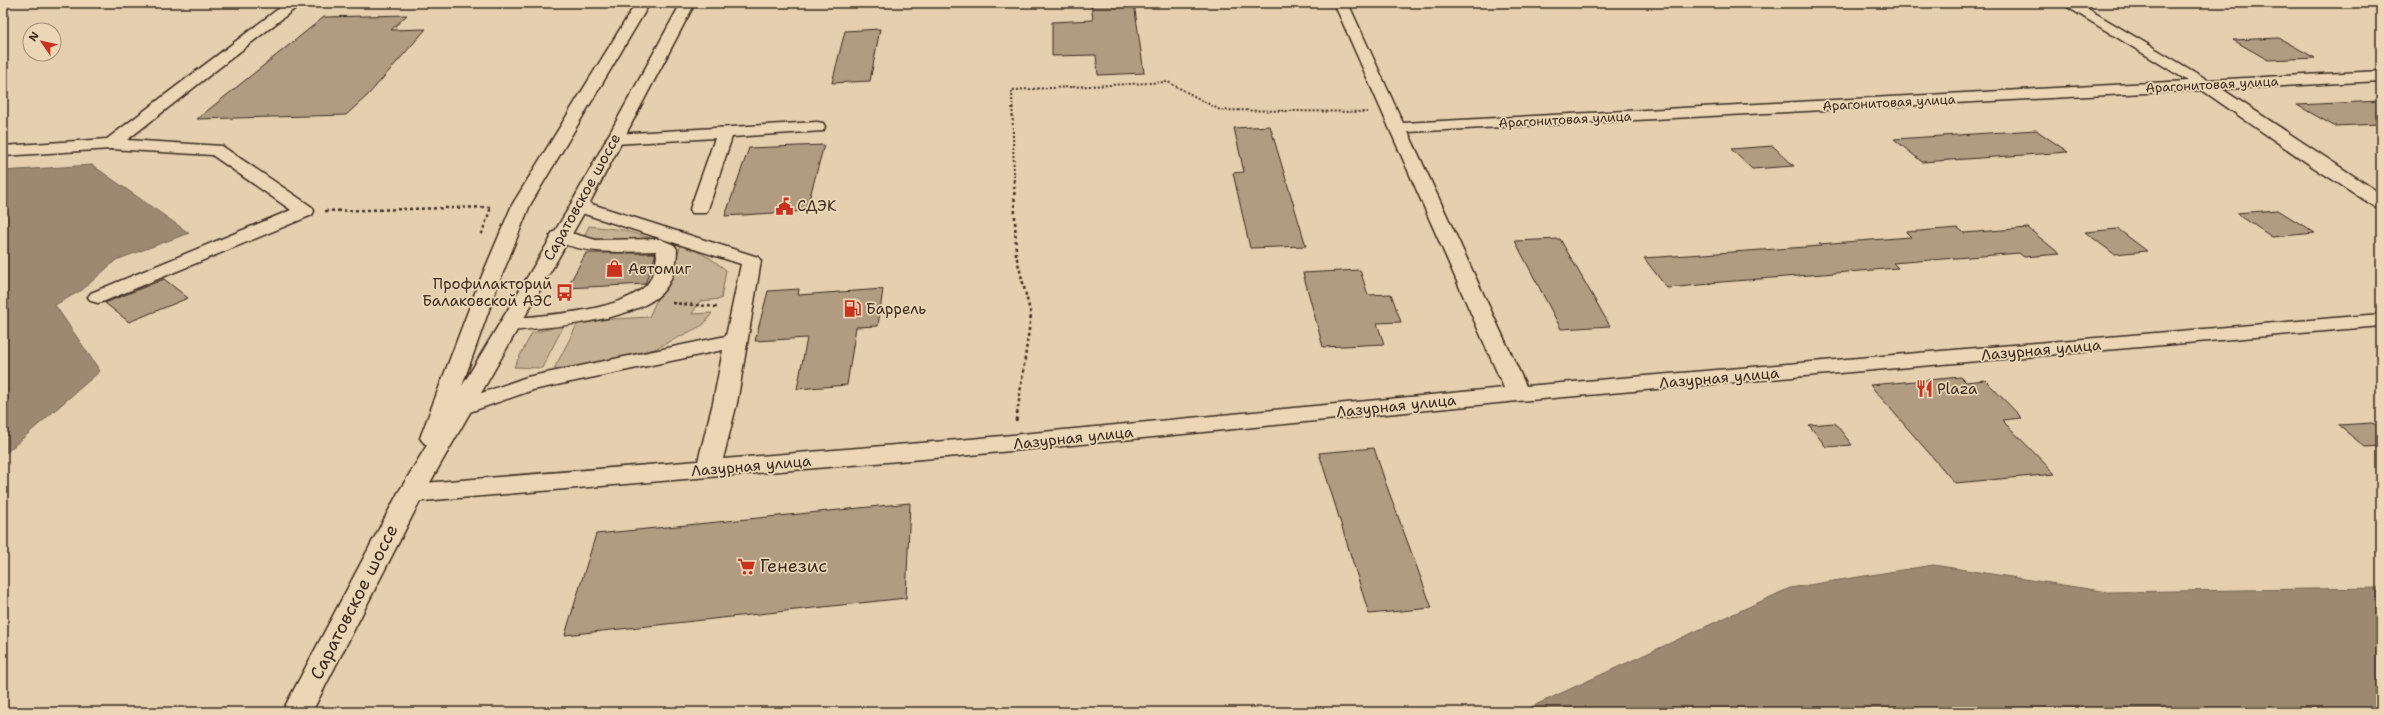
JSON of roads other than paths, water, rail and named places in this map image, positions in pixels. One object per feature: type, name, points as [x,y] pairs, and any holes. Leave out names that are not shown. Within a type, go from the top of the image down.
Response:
[{"type":"street","points":[[111,144],[295,3]]},
{"type":"street","name":"Саратовское шоссе","points":[[411,493],[521,205],[643,3]]},
{"type":"street","name":"Саратовское шоссе","points":[[298,710],[411,493],[510,325],[560,236],[579,206],[688,3]]},
{"type":"street","points":[[1341,3],[1393,121],[1518,394]]},
{"type":"street","points":[[2068,3],[2205,85],[2319,163],[2381,202]]},
{"type":"street","name":"Арагонитовая улица","points":[[1393,121],[2381,76]]},
{"type":"street","points":[[615,139],[817,127]]},
{"type":"street","points":[[699,209],[725,133]]},
{"type":"street","points":[[3,151],[111,144],[216,150],[305,211],[98,297]]},
{"type":"street","points":[[579,206],[751,261],[744,308],[736,341],[725,403],[708,469]]},
{"type":"street","points":[[475,323],[510,325],[587,315],[606,311],[646,296],[658,284],[666,261],[667,248],[660,245],[602,246],[578,243],[560,236]]},
{"type":"street","name":"Лазурная улица","points":[[411,493],[1014,443],[1518,394],[2381,320]]},
{"type":"street","points":[[461,408],[527,384],[736,341]]},
{"type":"place","name":"СДЭК","points":[[784,206]]},
{"type":"place","name":"Автомиг","points":[[615,269]]},
{"type":"place","name":"Профилакторий Балаковской АЭС","points":[[565,293]]},
{"type":"place","name":"Баррель","points":[[853,309]]},
{"type":"place","name":"Plaza","points":[[1924,389]]},
{"type":"place","name":"Генезис","points":[[747,566]]}]
